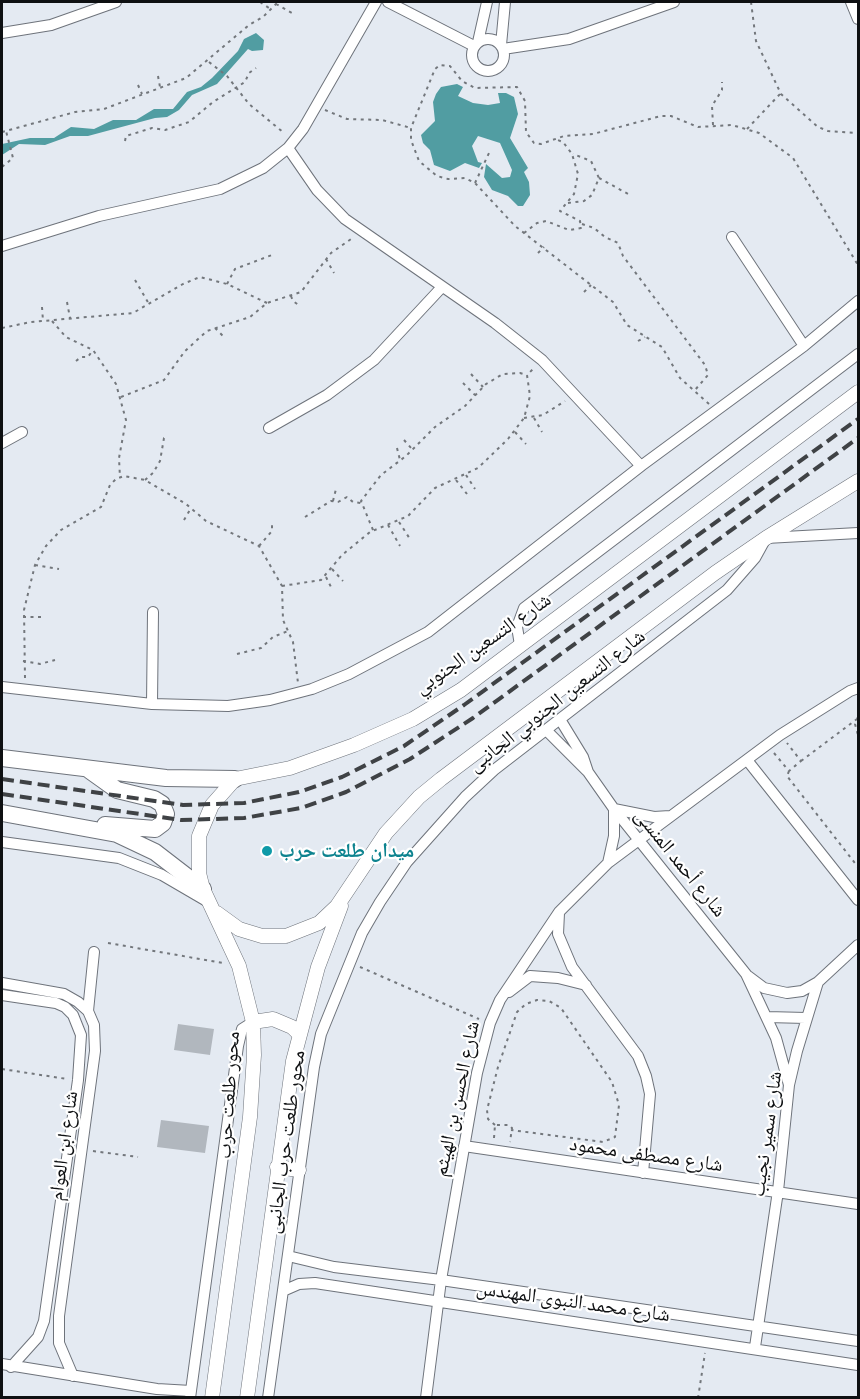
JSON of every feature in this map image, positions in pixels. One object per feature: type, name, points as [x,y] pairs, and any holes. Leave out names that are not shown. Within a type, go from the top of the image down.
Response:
[{"type":"highway","name":"شارع التسعين الجنوبي","points":[[2,758],[89,770],[189,779],[235,778]]},
{"type":"highway","points":[[89,770],[117,790],[154,799],[162,804],[165,814],[163,823],[155,829],[117,824],[96,828]]},
{"type":"highway","points":[[2,813],[96,828],[117,834],[155,852],[209,901]]},
{"type":"main road","name":"شارع التسعين الجنوبي","points":[[235,778],[290,768],[390,730],[461,690],[858,392]]},
{"type":"main road","points":[[209,901],[229,923],[250,933],[286,936],[318,923],[346,894],[386,833],[419,797],[766,537],[858,481]]},
{"type":"main road","name":"محور طلعت حرب","points":[[212,1398],[250,1117],[254,1074],[253,1022],[239,966],[209,901],[197,861],[202,825],[212,805],[235,778]]},
{"type":"main road","points":[[247,1398],[277,1167],[299,1034],[318,967],[346,894]]},
{"type":"main road","points":[[253,1022],[273,1019],[292,1027],[299,1034]]},
{"type":"main road","points":[[277,1167],[299,1170]]},
{"type":"street","points":[[2,33],[51,25],[116,2]]},
{"type":"street","points":[[2,246],[99,216],[220,189],[263,168],[290,145],[317,105],[376,2]]},
{"type":"street","points":[[388,2],[476,44],[492,39],[502,47],[569,39],[674,2]]},
{"type":"street","points":[[487,2],[473,62],[486,71],[501,65],[505,2]]},
{"type":"street","points":[[851,2],[858,19]]},
{"type":"street","points":[[290,145],[317,190],[361,232],[495,323],[542,360],[641,466]]},
{"type":"street","points":[[732,237],[804,346]]},
{"type":"street","points":[[269,428],[327,395],[374,360],[442,287]]},
{"type":"street","points":[[2,687],[152,704],[228,706],[299,692],[350,674],[428,632],[641,466],[804,346],[858,302]]},
{"type":"street","points":[[520,645],[517,627],[524,608],[858,354]]},
{"type":"street","points":[[2,443],[22,432]]},
{"type":"street","points":[[766,537],[858,533]]},
{"type":"street","name":"شارع التسعين الجنوبي الجانبى","points":[[380,902],[407,862],[465,797],[494,770],[561,721],[727,590],[749,566],[766,537]]},
{"type":"street","points":[[152,704],[153,612]]},
{"type":"street","name":"شارع الحسن بن الهيثم","points":[[426,1398],[441,1280],[477,1073],[490,1023],[500,1000],[558,912],[608,863],[767,744],[858,688]]},
{"type":"street","name":"شارع أحمد المنسى","points":[[561,721],[583,757],[588,772]]},
{"type":"street","name":"شارع أحمد المنسى","points":[[547,731],[588,772],[614,809],[746,974],[767,1017],[789,1085]]},
{"type":"street","points":[[747,760],[858,900]]},
{"type":"street","points":[[608,863],[614,836],[614,809],[654,817],[670,816]]},
{"type":"street","points":[[2,842],[103,855],[134,863],[162,875],[209,901]]},
{"type":"street","name":"محور طلعت حرب الجانبى","points":[[268,1398],[299,1170],[321,1035],[350,962],[380,902]]},
{"type":"street","points":[[558,912],[558,934],[572,967],[638,1056],[646,1076],[650,1094],[643,1173]]},
{"type":"street","name":"شارع سمير نجيب","points":[[755,1347],[778,1191],[789,1085],[806,1018],[818,982],[858,945]]},
{"type":"street","name":"شارع ابن العوام","points":[[73,1376],[63,1355],[58,1330],[95,1051],[94,1025],[88,1011],[94,951]]},
{"type":"street","name":"شارع أحمد المنسى","points":[[746,974],[764,988],[787,993],[802,991],[818,982]]},
{"type":"street","points":[[500,1000],[530,976],[558,978],[586,986]]},
{"type":"street","points":[[72,998],[90,982]]},
{"type":"street","points":[[2,984],[50,990],[72,998],[88,1011]]},
{"type":"street","name":"شارع ابن العوام","points":[[2,995],[56,1003],[73,1015],[81,1035],[78,1080],[42,1329],[33,1344],[6,1366]]},
{"type":"street","points":[[767,1017],[806,1018]]},
{"type":"street","points":[[6,1366],[191,1394],[238,1046],[242,1029],[253,1022]]},
{"type":"street","points":[[69,1140],[82,1145]]},
{"type":"street","name":"شارع مصطفى محمود","points":[[464,1146],[858,1204]]},
{"type":"street","name":"شارع محمد النبوى المهندس","points":[[288,1256],[327,1266],[441,1280],[858,1341]]},
{"type":"street","name":"شارع محمد النبوى المهندس","points":[[283,1292],[299,1284],[315,1283],[755,1347],[858,1365]]},
{"type":"path","points":[[260,2],[272,9]]},
{"type":"path","points":[[751,2],[756,41],[781,94],[818,127],[839,132],[858,133]]},
{"type":"path","points":[[2,167],[13,158],[12,149],[4,131],[75,112],[104,109],[186,78],[209,62],[277,3],[292,13]]},
{"type":"path","points":[[209,62],[227,76],[249,104],[290,145]]},
{"type":"path","points":[[715,411],[680,378],[662,347],[627,325],[613,302],[502,215],[475,183],[465,178],[448,179],[428,170],[414,151],[411,128],[435,69],[445,64],[450,66],[462,81],[475,88],[517,87],[525,101],[526,132],[534,143],[541,144],[554,138],[593,134],[661,116],[671,116],[698,127],[713,125],[747,129],[772,140],[794,158],[858,265]]},
{"type":"path","points":[[125,141],[126,136],[156,128],[165,130],[189,123],[213,102],[245,82],[249,73],[256,68]]},
{"type":"path","points":[[159,76],[160,87]]},
{"type":"path","points":[[713,125],[712,106],[722,90],[722,82]]},
{"type":"path","points":[[138,85],[142,94]]},
{"type":"path","points":[[747,129],[771,101],[781,94]]},
{"type":"path","points":[[317,105],[329,114],[347,119],[382,120],[411,128]]},
{"type":"path","points":[[148,131],[151,136]]},
{"type":"path","points":[[554,138],[562,142],[573,154],[591,161],[599,178],[630,195]]},
{"type":"path","points":[[475,183],[489,153]]},
{"type":"path","points":[[573,154],[578,174],[577,185],[568,203],[560,211],[618,243],[622,256],[705,365],[708,375],[695,390]]},
{"type":"path","points":[[568,203],[584,201],[592,195],[599,178]]},
{"type":"path","points":[[524,233],[537,223],[546,221],[575,230],[582,224]]},
{"type":"path","points":[[121,397],[164,380],[195,340],[215,328],[250,317],[267,303],[291,296],[310,282],[326,259],[361,232]]},
{"type":"path","points":[[538,253],[544,247]]},
{"type":"path","points":[[227,284],[235,268],[272,255]]},
{"type":"path","points":[[326,259],[334,273]]},
{"type":"path","points":[[2,328],[43,321],[126,314],[149,304],[191,279],[200,277],[227,284],[267,303]]},
{"type":"path","points":[[135,280],[149,304]]},
{"type":"path","points":[[584,292],[591,285]]},
{"type":"path","points":[[291,296],[292,301],[300,306]]},
{"type":"path","points":[[67,302],[70,318]]},
{"type":"path","points":[[42,307],[43,321]]},
{"type":"path","points":[[52,321],[66,337],[93,350],[109,371],[121,397],[126,420],[119,458],[120,478]]},
{"type":"path","points":[[215,328],[224,337]]},
{"type":"path","points":[[638,341],[645,337]]},
{"type":"path","points":[[76,361],[81,357],[88,357],[93,350]]},
{"type":"path","points":[[527,375],[542,360]]},
{"type":"path","points":[[471,374],[483,387]]},
{"type":"path","points":[[361,503],[373,483],[413,450],[435,427],[465,406],[483,387],[503,374],[527,375]]},
{"type":"path","points":[[282,586],[316,582],[326,577],[342,555],[373,530],[399,522],[408,516],[435,488],[466,476],[478,468],[514,432],[524,418],[530,396],[527,375]]},
{"type":"path","points":[[463,383],[475,395]]},
{"type":"path","points":[[524,418],[534,418],[551,411],[575,393]]},
{"type":"path","points":[[534,418],[542,432]]},
{"type":"path","points":[[514,432],[526,444]]},
{"type":"path","points":[[145,480],[153,473],[160,461],[164,438],[167,436]]},
{"type":"path","points":[[404,440],[413,450]]},
{"type":"path","points":[[397,448],[400,460]]},
{"type":"path","points":[[466,476],[475,489]]},
{"type":"path","points":[[26,690],[23,618],[35,565],[46,546],[61,530],[101,507],[110,485],[120,478],[145,480],[218,527],[259,546],[282,586],[283,620],[289,631],[295,653],[299,692]]},
{"type":"path","points":[[456,480],[467,494]]},
{"type":"path","points":[[333,501],[336,489]]},
{"type":"path","points":[[305,517],[333,501],[338,502],[349,497],[353,502],[361,503]]},
{"type":"path","points":[[361,503],[373,530]]},
{"type":"path","points":[[184,520],[191,508]]},
{"type":"path","points":[[259,546],[272,531],[272,522]]},
{"type":"path","points":[[399,522],[410,539]]},
{"type":"path","points":[[388,525],[400,546]]},
{"type":"path","points":[[35,565],[59,569]]},
{"type":"path","points":[[332,569],[343,581]]},
{"type":"path","points":[[326,577],[332,588]]},
{"type":"path","points":[[23,618],[45,617]]},
{"type":"path","points":[[237,654],[261,648],[273,637],[289,631]]},
{"type":"path","points":[[23,661],[39,664],[55,660]]},
{"type":"path","points":[[858,718],[856,730],[858,735]]},
{"type":"path","points":[[858,718],[801,761],[789,771],[787,776],[858,866],[858,873]]},
{"type":"path","points":[[780,735],[801,761]]},
{"type":"path","points":[[767,744],[789,771]]},
{"type":"path","points":[[108,943],[239,966]]},
{"type":"path","points":[[350,962],[490,1023]]},
{"type":"path","points":[[508,1153],[511,1130],[509,1125],[495,1125],[488,1119],[498,1067],[517,1012],[526,1004],[537,1000],[549,1001],[561,1008],[612,1082],[619,1105],[615,1137],[603,1142],[511,1130]]},
{"type":"path","points":[[2,1069],[78,1080]]},
{"type":"path","points":[[492,1151],[495,1125]]},
{"type":"path","points":[[82,1145],[138,1157]]},
{"type":"path","points":[[698,1398],[707,1340]]},
{"type":"water","points":[[256,33],[264,40],[263,50],[248,49],[217,84],[192,95],[179,110],[167,117],[155,118],[88,136],[70,136],[45,145],[19,144],[2,155],[2,144],[30,138],[54,138],[71,127],[94,129],[113,120],[136,120],[154,109],[173,109],[187,92],[201,87],[212,78],[238,51],[244,39]]},
{"type":"water","points":[[457,84],[463,87],[458,96],[473,103],[488,105],[500,103],[498,93],[506,93],[514,97],[518,114],[510,138],[528,168],[524,172],[529,182],[530,195],[523,206],[518,206],[508,196],[492,190],[484,177],[486,164],[502,178],[510,177],[512,170],[500,143],[478,136],[472,146],[478,162],[482,163],[479,168],[465,163],[450,171],[434,165],[430,150],[423,143],[421,135],[435,121],[433,102],[436,94],[441,87]]},
{"type":"building","points":[[178,1024],[214,1029],[210,1055],[174,1050]]},
{"type":"building","points":[[161,1120],[209,1126],[205,1153],[157,1147]]},
{"type":"railway","points":[[2,779],[183,805],[244,803],[299,792],[342,777],[404,746],[464,705],[858,419]]},
{"type":"railway","points":[[2,794],[181,820],[244,818],[301,808],[346,792],[410,759],[473,718],[858,438]]},
{"type":"place","name":"ميدان طلعت حرب","points":[[267,851]]}]
